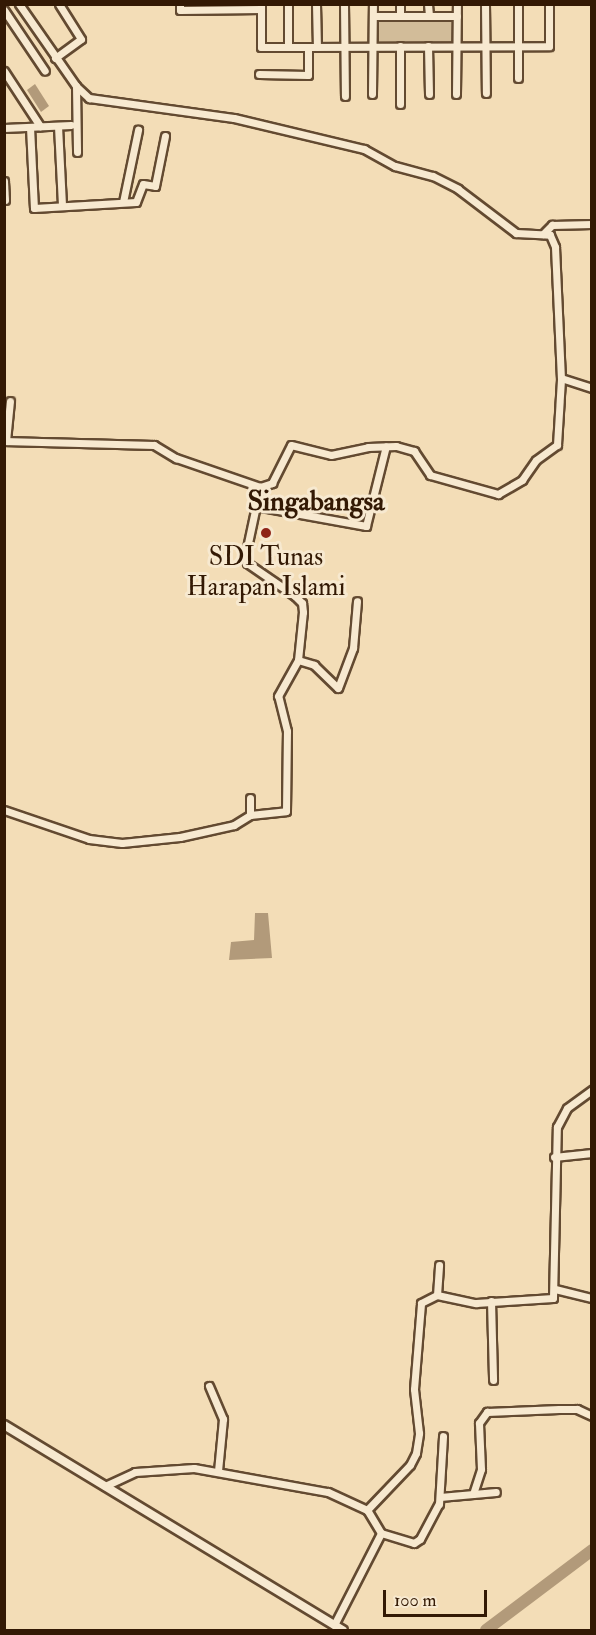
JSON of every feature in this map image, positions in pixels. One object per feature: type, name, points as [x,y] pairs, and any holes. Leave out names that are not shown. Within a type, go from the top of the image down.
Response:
[{"type":"street","points":[[10,401],[5,441],[154,445],[177,458],[260,488],[272,483],[291,445],[331,455],[386,446],[414,451],[430,475],[491,494],[504,492],[522,480],[536,460],[557,446],[561,380],[555,247],[552,238],[543,234],[516,233],[458,189],[433,176],[395,166],[364,149],[234,118],[95,100],[76,86],[19,4]]},
{"type":"street","points":[[55,58],[81,39],[59,4]]},
{"type":"street","points":[[180,4],[180,10],[261,7],[261,47],[549,46],[549,4]]},
{"type":"street","points":[[288,4],[288,47]]},
{"type":"street","points":[[316,4],[317,47]]},
{"type":"street","points":[[344,4],[345,96]]},
{"type":"street","points":[[372,4],[372,94]]},
{"type":"street","points":[[400,4],[400,16]]},
{"type":"street","points":[[428,4],[429,16]]},
{"type":"street","points":[[456,94],[457,4]]},
{"type":"street","points":[[485,4],[486,93]]},
{"type":"street","points":[[518,4],[518,78]]},
{"type":"street","points":[[4,10],[45,71]]},
{"type":"street","points":[[373,16],[457,16]]},
{"type":"street","points":[[400,46],[400,104]]},
{"type":"street","points":[[428,46],[429,94]]},
{"type":"street","points":[[259,74],[308,75],[308,47]]},
{"type":"street","points":[[4,71],[40,126]]},
{"type":"street","points":[[76,86],[77,152]]},
{"type":"street","points":[[4,128],[71,125]]},
{"type":"street","points":[[58,126],[62,206]]},
{"type":"street","points":[[30,127],[34,208],[136,202],[143,184],[155,186],[165,136]]},
{"type":"street","points":[[123,202],[138,130]]},
{"type":"street","points":[[4,181],[5,200]]},
{"type":"street","points":[[543,234],[552,225],[591,224]]},
{"type":"street","points":[[561,380],[591,388]]},
{"type":"street","points":[[256,506],[366,526],[386,446]]},
{"type":"street","points":[[4,810],[89,839],[122,843],[180,837],[234,825],[250,815],[286,811],[286,731],[278,696],[298,660],[302,603],[252,569],[245,557],[260,488]]},
{"type":"street","points":[[298,660],[314,665],[338,688],[353,648],[357,601]]},
{"type":"street","points":[[250,798],[250,815]]},
{"type":"street","points":[[368,1510],[410,1465],[416,1453],[418,1433],[414,1389],[419,1306],[437,1295],[491,1301],[549,1300],[555,1289],[554,1157],[563,1113],[591,1090]]},
{"type":"street","points":[[554,1157],[591,1153]]},
{"type":"street","points":[[437,1295],[439,1265]]},
{"type":"street","points":[[555,1289],[591,1298]]},
{"type":"street","points":[[491,1301],[493,1380]]},
{"type":"street","points":[[209,1386],[223,1419],[218,1471]]},
{"type":"street","points":[[473,1494],[481,1468],[479,1423],[487,1412],[577,1409],[591,1416]]},
{"type":"street","points":[[4,1425],[343,1630]]},
{"type":"street","points":[[105,1486],[135,1472],[166,1468],[218,1471],[328,1492],[368,1510],[381,1533],[414,1543],[420,1539],[440,1497],[443,1436]]},
{"type":"street","points":[[440,1497],[496,1492]]},
{"type":"street","points":[[334,1625],[381,1533]]},
{"type":"shaded area","points":[[454,18],[454,43],[376,44],[376,19]]},
{"type":"shaded area","points":[[35,84],[49,106],[41,112],[27,90]]},
{"type":"shaded area","points":[[255,913],[268,913],[272,958],[229,960],[231,942],[254,940]]},
{"type":"waterway","points":[[486,1630],[592,1550]]},
{"type":"place","name":"SDI Tunas Harapan Islami","points":[[266,533]]},
{"type":"district","name":"Singabangsa","points":[[316,502]]}]
